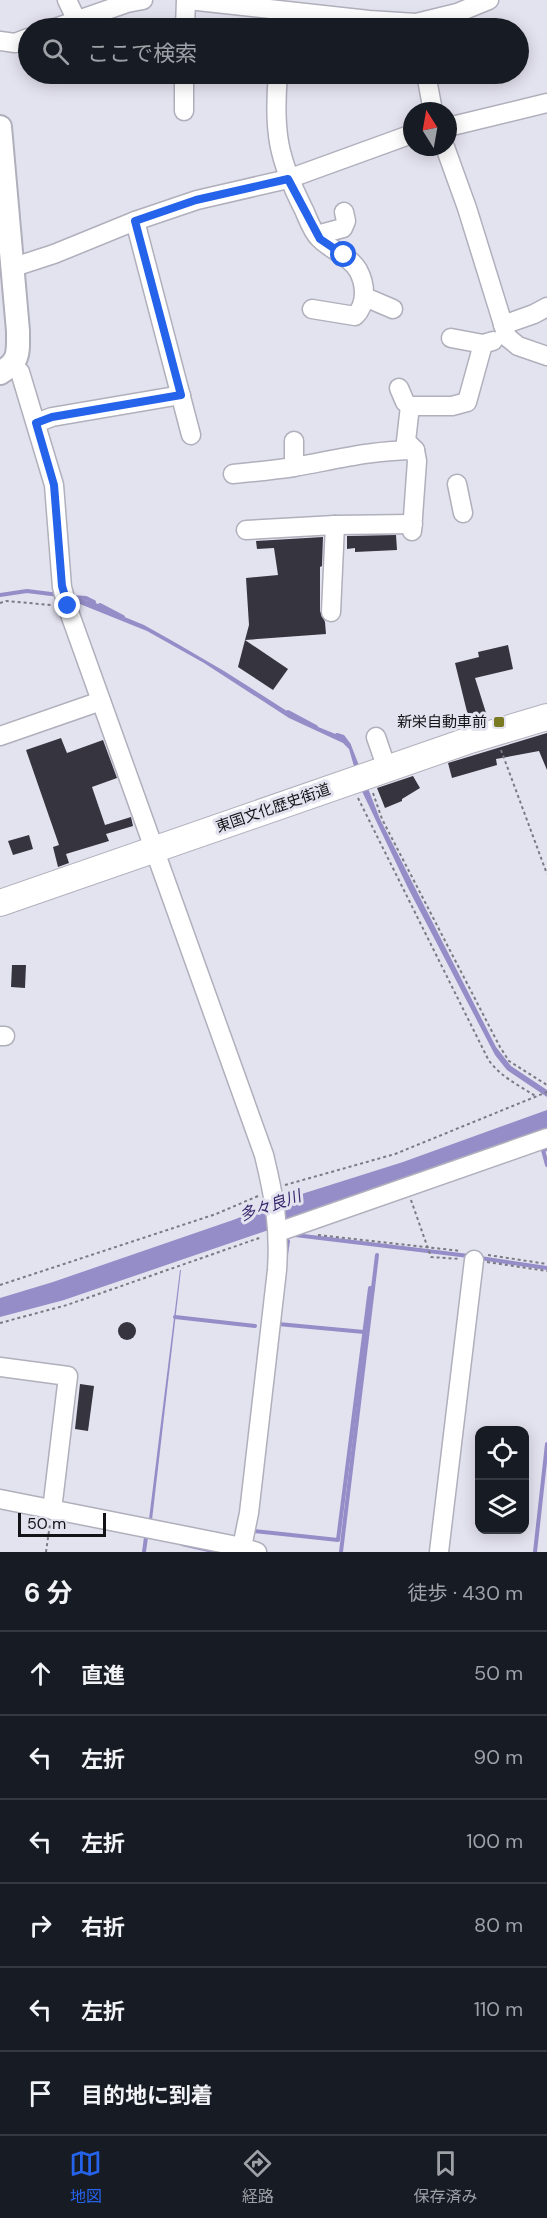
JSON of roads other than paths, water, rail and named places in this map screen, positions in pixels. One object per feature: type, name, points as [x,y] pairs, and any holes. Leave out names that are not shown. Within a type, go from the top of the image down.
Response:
[{"type":"highway","name":"東国文化歴史街道","points":[[0,903],[495,732],[547,717]]},
{"type":"main road","points":[[0,127],[7,264],[18,331],[18,349],[7,369]]},
{"type":"street","points":[[67,0],[76,18]]},
{"type":"street","points":[[84,18],[122,2],[143,0]]},
{"type":"street","points":[[186,18],[187,0],[275,18]]},
{"type":"street","points":[[442,18],[489,0]]},
{"type":"street","points":[[0,41],[18,42]]},
{"type":"street","points":[[184,84],[184,111]]},
{"type":"street","points":[[277,84],[275,112],[281,155],[288,179],[320,239],[344,255],[357,270],[365,297],[360,311],[355,316],[312,309]]},
{"type":"street","points":[[428,84],[431,102]]},
{"type":"street","points":[[457,125],[547,103]]},
{"type":"street","points":[[7,264],[54,254],[135,221],[196,200],[288,179],[403,137]]},
{"type":"street","points":[[448,156],[505,331],[518,345],[547,356]]},
{"type":"street","points":[[317,235],[343,228],[346,221],[344,212]]},
{"type":"street","points":[[135,221],[191,435]]},
{"type":"street","points":[[365,297],[393,309]]},
{"type":"street","points":[[450,338],[483,344],[547,307]]},
{"type":"street","points":[[399,388],[405,402],[410,406],[452,406],[467,402],[483,344]]},
{"type":"street","points":[[0,1499],[250,1550],[249,1513],[270,1328],[278,1230],[273,1193],[264,1155],[68,606],[62,586],[54,485],[20,372],[7,369]]},
{"type":"street","points":[[36,423],[52,417],[181,395]]},
{"type":"street","points":[[410,406],[406,441],[415,450],[417,461],[410,526]]},
{"type":"street","points":[[294,441],[294,467]]},
{"type":"street","points":[[233,474],[294,467],[391,450],[415,450]]},
{"type":"street","points":[[457,484],[463,513]]},
{"type":"street","points":[[401,497],[410,526]]},
{"type":"street","points":[[246,530],[334,525],[410,526]]},
{"type":"street","points":[[331,612],[334,525]]},
{"type":"street","points":[[0,735],[101,700]]},
{"type":"street","points":[[364,777],[376,737]]},
{"type":"street","points":[[278,1230],[299,1225],[547,1138]]},
{"type":"street","points":[[438,1552],[474,1260]]},
{"type":"street","points":[[0,1366],[68,1376],[52,1510]]},
{"type":"waterway","points":[[0,595],[27,591],[59,595]]},
{"type":"waterway","points":[[72,597],[86,598],[94,602]]},
{"type":"waterway","points":[[100,605],[123,617]]},
{"type":"waterway","points":[[288,712],[316,727]]},
{"type":"waterway","points":[[337,735],[343,737],[349,745]]},
{"type":"waterway","points":[[547,1149],[543,1150],[547,1165]]},
{"type":"waterway","points":[[295,1235],[469,1256]]},
{"type":"waterway","points":[[286,1255],[288,1241]]},
{"type":"waterway","points":[[341,1552],[377,1255]]},
{"type":"waterway","points":[[480,1258],[547,1268]]},
{"type":"waterway","points":[[252,1533],[253,1531],[338,1540],[370,1288],[373,1289]]},
{"type":"waterway","points":[[175,1317],[255,1326]]},
{"type":"waterway","points":[[278,1324],[364,1332]]},
{"type":"waterway","points":[[535,1552],[547,1444]]},
{"type":"waterway","points":[[144,1552],[146,1537]]},
{"type":"waterway","points":[[182,1544],[217,1552]]},
{"type":"place","name":"新栄自動車前","points":[[499,722]]},
{"type":"water label","name":"多々良川","points":[[270,1205]]}]
